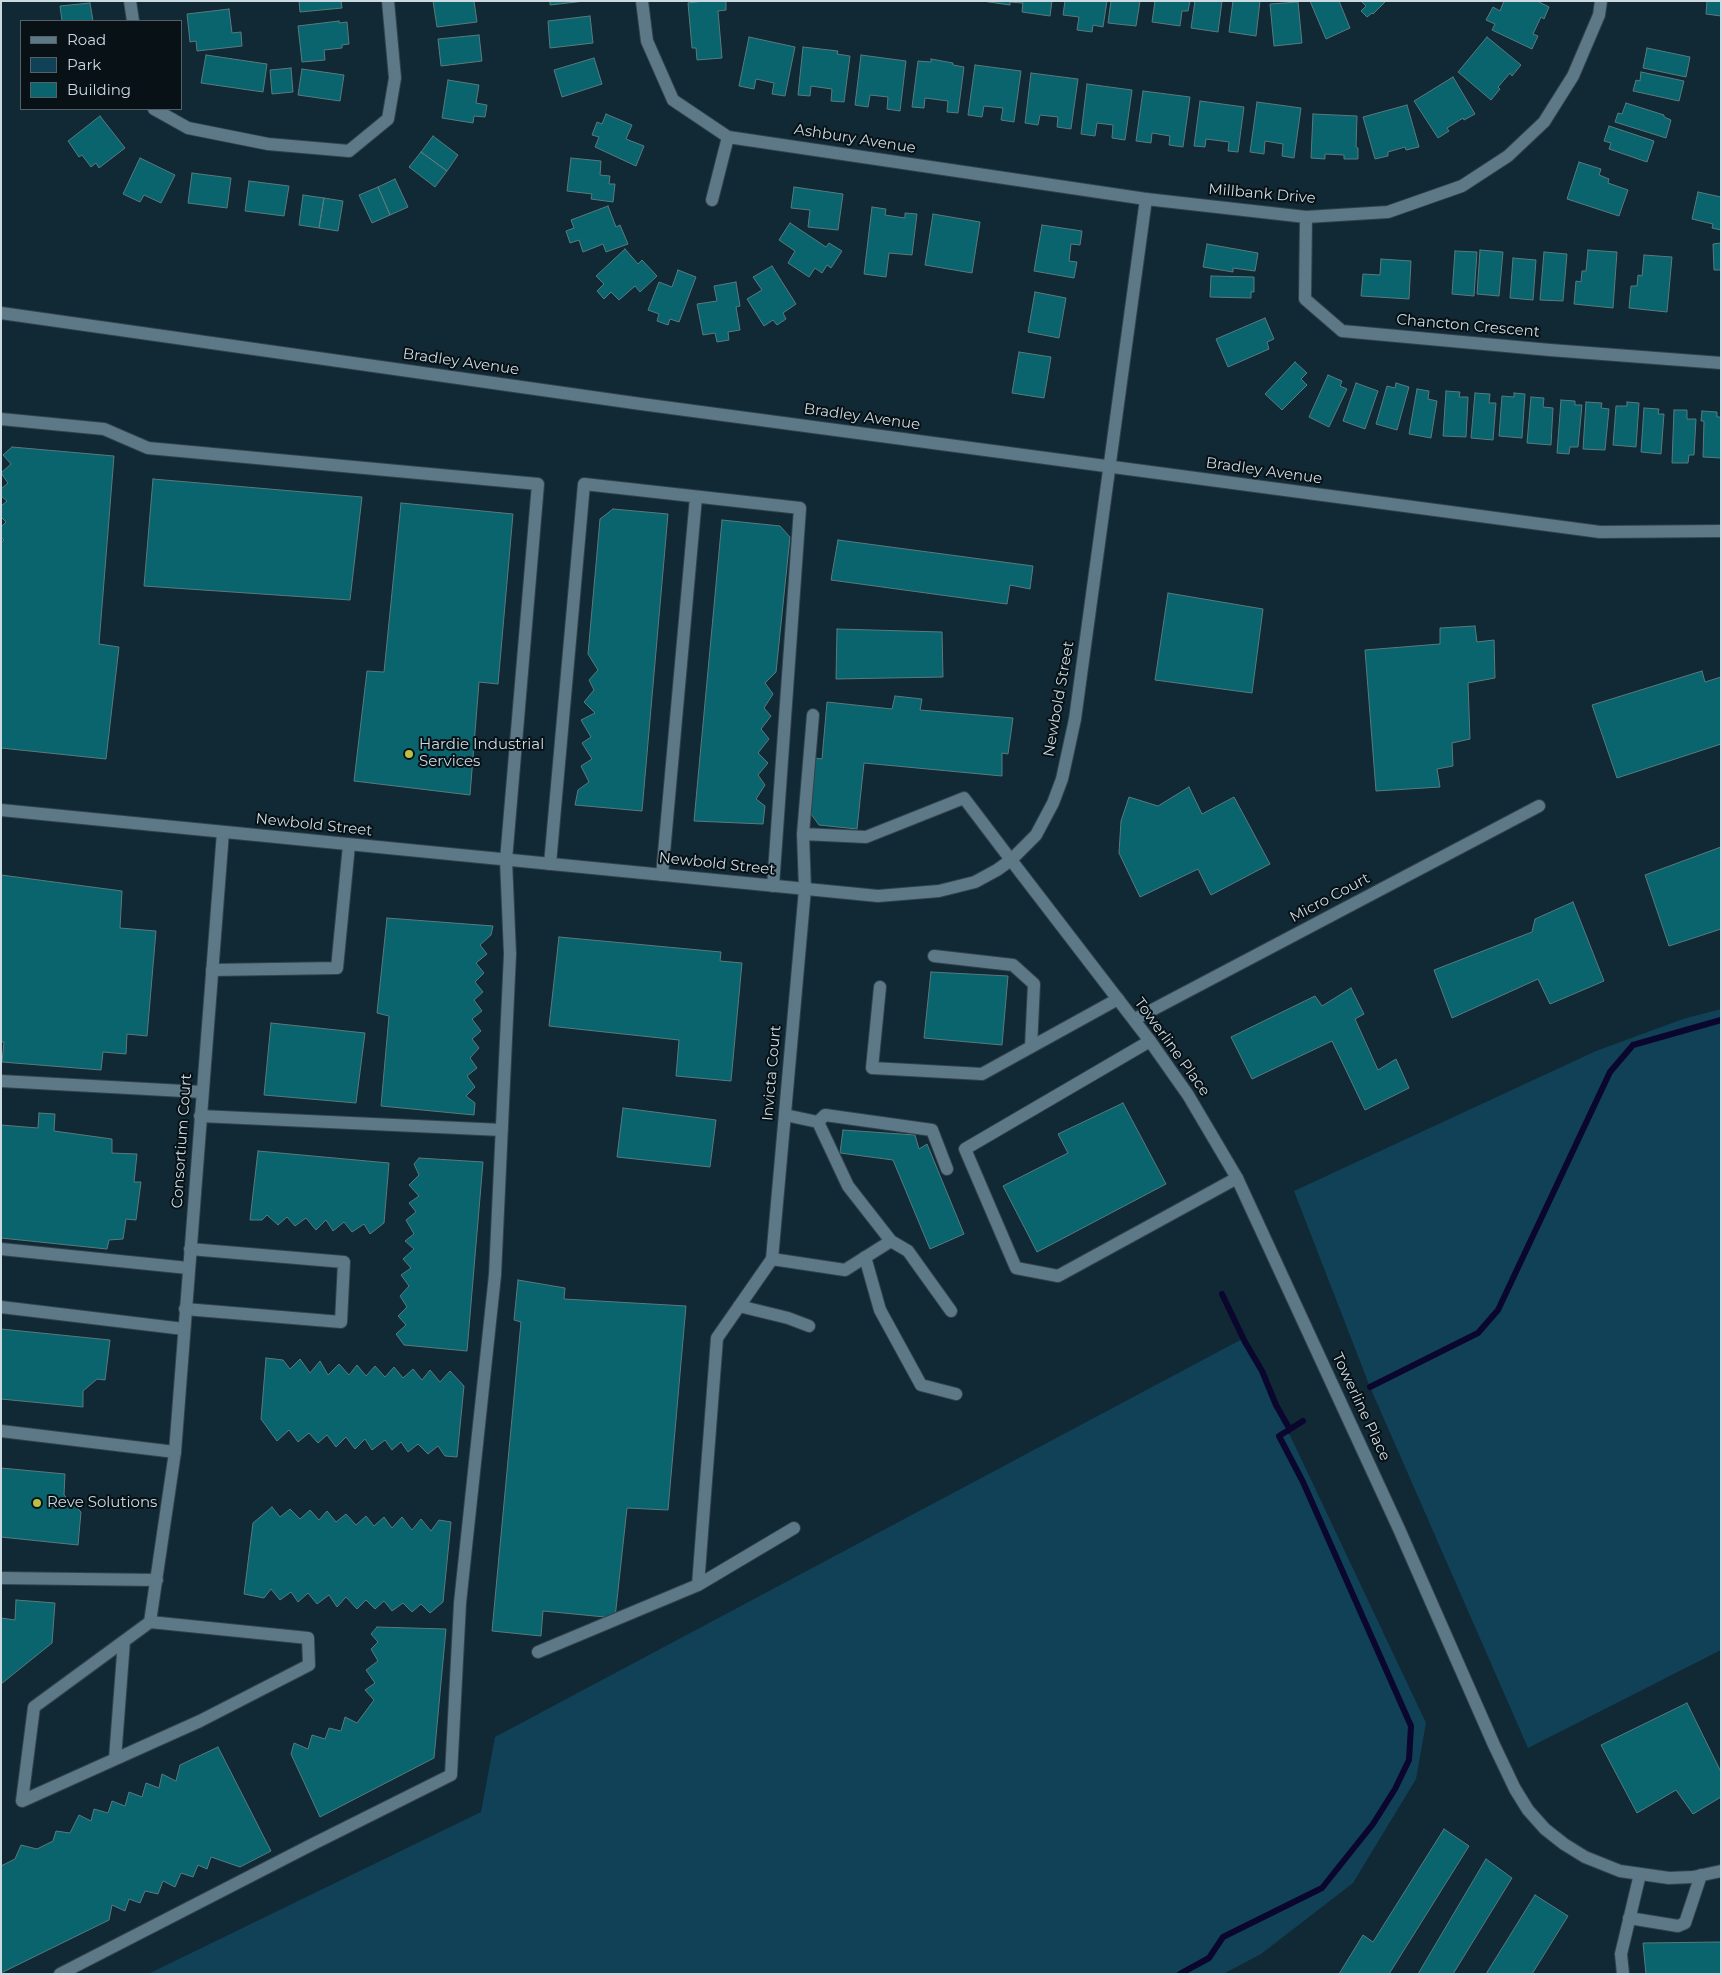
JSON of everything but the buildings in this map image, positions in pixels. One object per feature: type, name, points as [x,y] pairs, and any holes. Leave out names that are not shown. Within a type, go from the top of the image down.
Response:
[{"type":"street","points":[[130,1],[133,20]]},
{"type":"street","points":[[156,110],[188,128],[268,144],[349,151],[388,119],[395,78],[388,1]]},
{"type":"street","name":"Ashbury Avenue","points":[[642,1],[646,41],[673,100],[728,137],[1146,200]]},
{"type":"street","name":"Millbank Drive","points":[[1146,200],[1306,216],[1388,212],[1462,186],[1508,156],[1544,122],[1573,76],[1599,15],[1601,1]]},
{"type":"street","points":[[712,200],[728,137]]},
{"type":"street","points":[[1109,467],[1146,200]]},
{"type":"street","name":"Chancton Crescent","points":[[1306,216],[1305,299],[1342,331],[1721,363]]},
{"type":"street","name":"Bradley Avenue","points":[[1,313],[641,404],[1600,532],[1721,531]]},
{"type":"street","points":[[1,419],[104,429],[148,448],[538,484],[506,860],[510,954],[495,1275],[460,1604],[452,1775],[60,1974]]},
{"type":"street","name":"Newbold Street","points":[[1,810],[878,896],[940,891],[975,882],[1011,860],[1036,835],[1053,803],[1062,779],[1075,719],[1109,467]]},
{"type":"street","points":[[550,864],[584,484],[800,508],[773,886]]},
{"type":"street","points":[[662,875],[696,497]]},
{"type":"street","name":"Invicta Court","points":[[772,1259],[805,889],[802,834],[813,715]]},
{"type":"street","name":"Towerline Place","points":[[802,834],[866,837],[964,798],[1118,1000],[1135,1019],[1188,1095],[1237,1178],[1395,1520],[1494,1745],[1515,1789],[1528,1810],[1545,1829],[1564,1844],[1586,1857],[1620,1871],[1669,1878],[1721,1871]]},
{"type":"street","name":"Micro Court","points":[[1135,1019],[1539,806]]},
{"type":"street","name":"Consortium Court","points":[[150,1622],[175,1452],[223,832]]},
{"type":"street","points":[[212,970],[337,968],[348,845]]},
{"type":"street","points":[[934,956],[1013,965],[1034,984],[1031,1047]]},
{"type":"street","points":[[880,987],[872,1068],[982,1074],[1118,1000]]},
{"type":"street","points":[[1150,1041],[965,1149],[1016,1268],[1058,1276],[1237,1178]]},
{"type":"street","points":[[1,1081],[202,1092]]},
{"type":"street","points":[[785,1115],[818,1122]]},
{"type":"street","points":[[818,1122],[825,1115],[932,1130],[947,1169]]},
{"type":"street","points":[[200,1116],[502,1130]]},
{"type":"street","points":[[818,1122],[848,1186],[891,1241],[908,1251],[951,1311]]},
{"type":"street","points":[[698,1585],[717,1338],[772,1259],[845,1270],[891,1241]]},
{"type":"street","points":[[1,1249],[188,1268]]},
{"type":"street","points":[[185,1309],[341,1322],[344,1262],[190,1249]]},
{"type":"street","points":[[865,1257],[880,1310],[921,1385],[956,1394]]},
{"type":"street","points":[[739,1306],[788,1318],[809,1326]]},
{"type":"street","points":[[1,1307],[184,1330]]},
{"type":"street","points":[[1,1431],[175,1452]]},
{"type":"street","points":[[538,1652],[698,1585],[794,1528]]},
{"type":"street","points":[[1,1578],[157,1580]]},
{"type":"street","points":[[150,1622],[308,1638],[309,1665],[200,1721],[22,1801],[34,1707],[124,1641],[150,1622]]},
{"type":"street","points":[[115,1759],[124,1641]]},
{"type":"street","points":[[1623,1974],[1621,1954],[1640,1874]]},
{"type":"street","points":[[1629,1918],[1678,1926],[1685,1923],[1701,1875]]},
{"type":"green space","points":[[1721,1009],[1721,1650],[1528,1748],[1370,1387],[1294,1191],[1596,1051],[1683,1019]]},
{"type":"green space","points":[[1244,1338],[1426,1723],[1416,1779],[1353,1883],[1261,1954],[1223,1974],[148,1974],[481,1812],[495,1737]]},
{"type":"waterway","points":[[1370,1387],[1478,1333],[1498,1310],[1610,1072],[1633,1045],[1721,1020]]},
{"type":"waterway","points":[[1222,1294],[1245,1342],[1262,1371],[1276,1405],[1289,1428],[1288,1431]]},
{"type":"waterway","points":[[1180,1974],[1209,1958],[1223,1937],[1322,1888],[1373,1824],[1395,1789],[1409,1760],[1411,1726],[1303,1482],[1279,1436],[1303,1421]]},
{"type":"place","name":"Hardie Industrial Services","points":[[409,754]]},
{"type":"place","name":"Reve Solutions","points":[[37,1503]]}]
